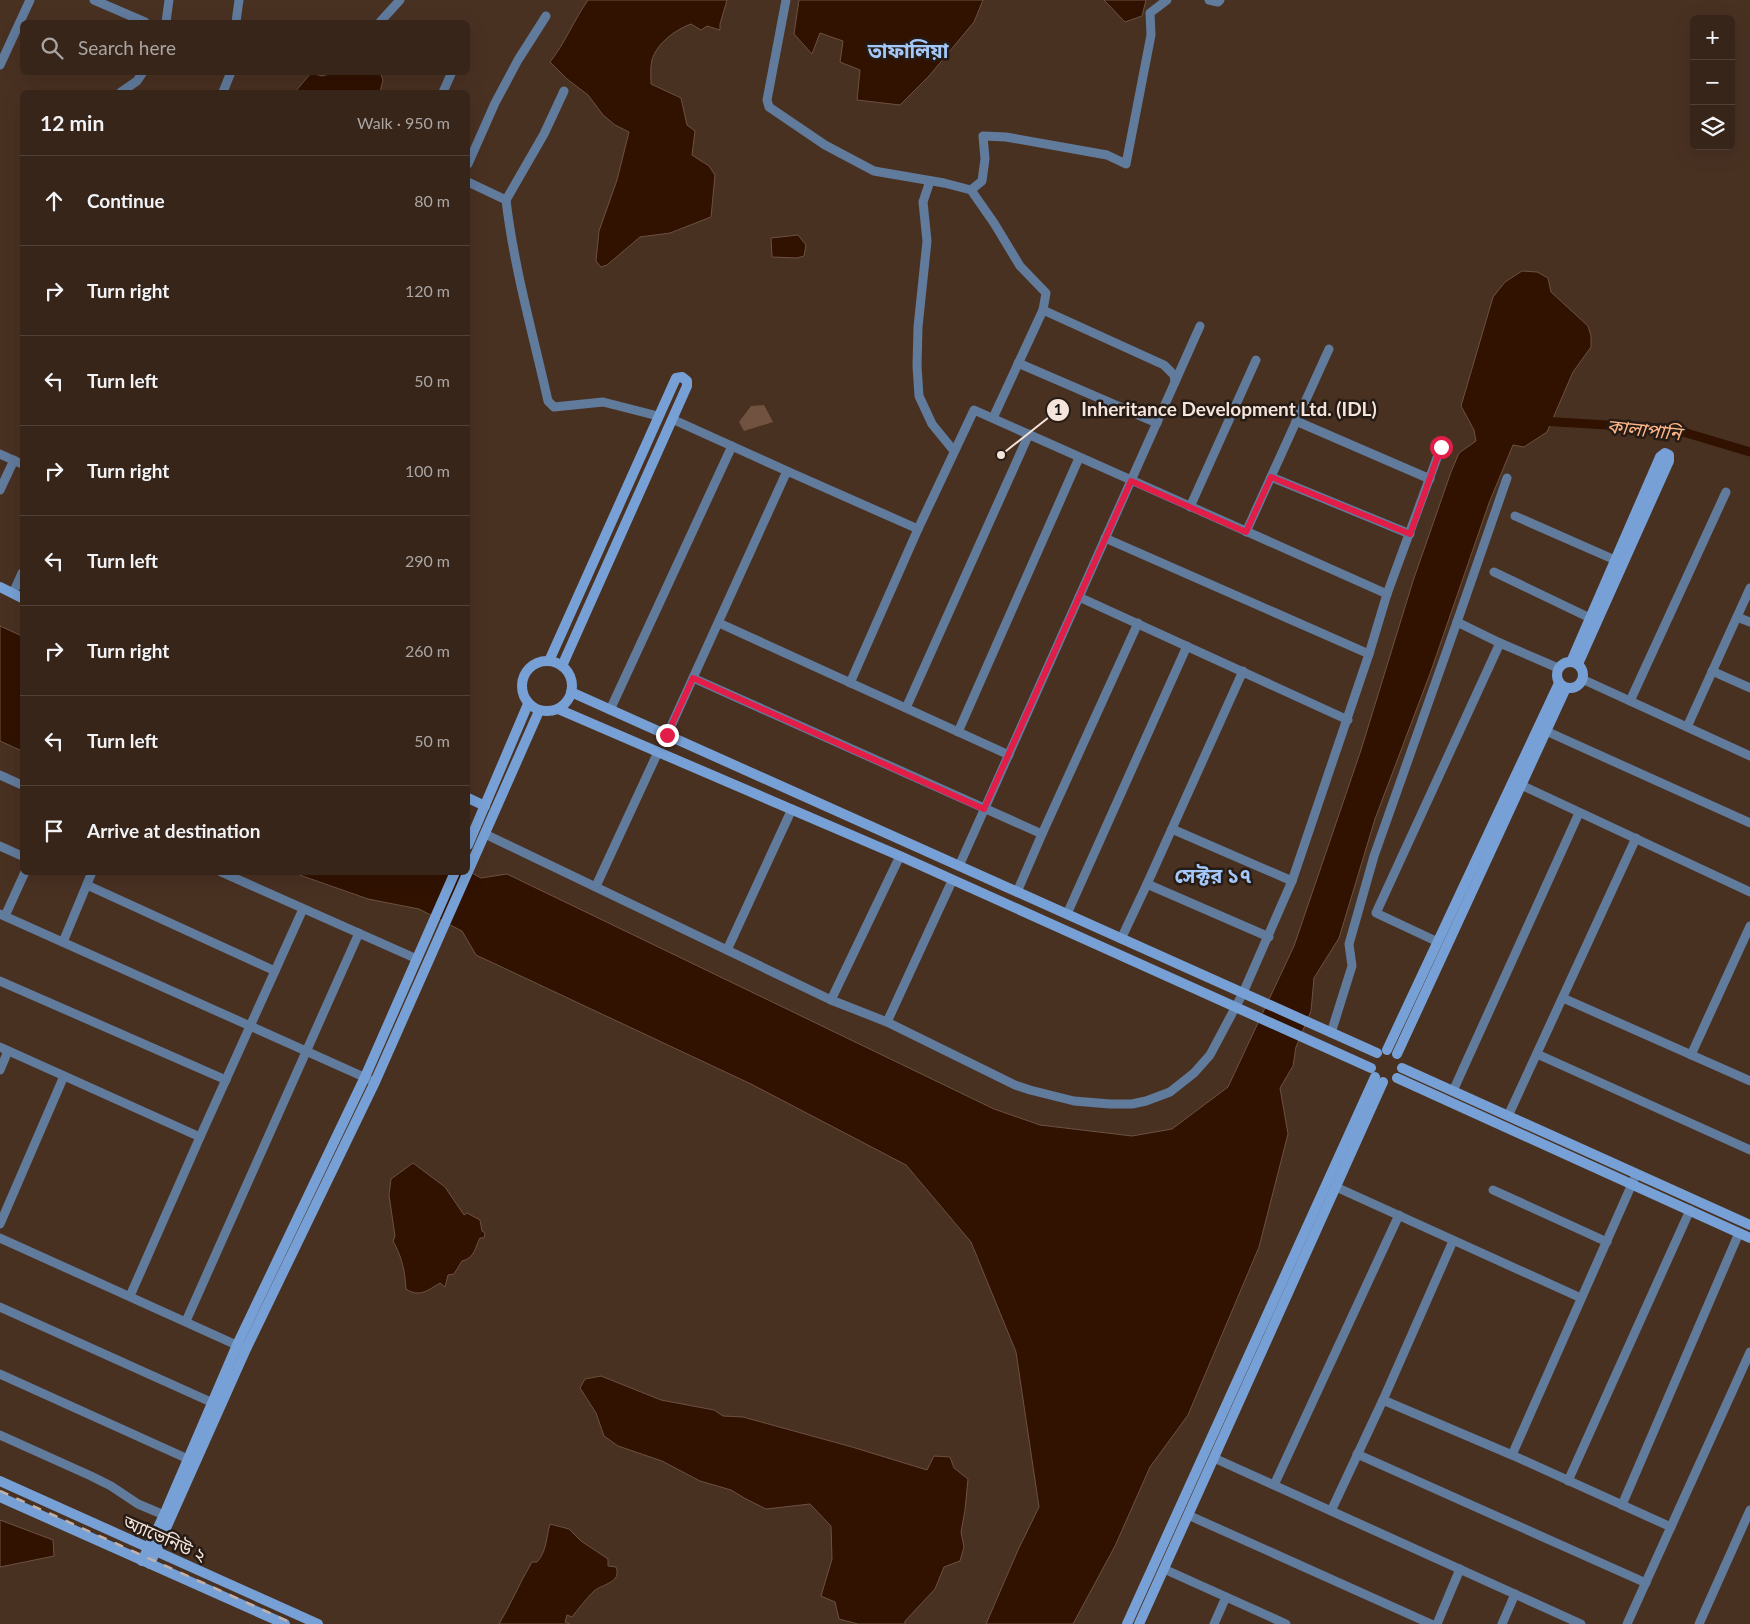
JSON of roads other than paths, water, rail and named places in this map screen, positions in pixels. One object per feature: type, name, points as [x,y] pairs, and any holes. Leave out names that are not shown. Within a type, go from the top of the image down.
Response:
[{"type":"street","points":[[21,20],[30,0]]},
{"type":"street","points":[[94,0],[140,20]]},
{"type":"street","points":[[166,20],[169,0]]},
{"type":"street","points":[[236,20],[239,0]]},
{"type":"street","points":[[382,20],[400,0]]},
{"type":"street","points":[[786,0],[767,100],[769,107],[825,145],[867,168],[971,190],[1020,266],[1046,293],[1043,310],[993,418]]},
{"type":"street","points":[[971,190],[982,181],[985,159],[983,136],[1006,137],[1107,155],[1126,164],[1151,35],[1150,13],[1167,0]]},
{"type":"street","points":[[1209,0],[1218,2],[1220,0]]},
{"type":"street","points":[[470,159],[495,103],[518,60],[546,16]]},
{"type":"street","points":[[0,65],[20,22]]},
{"type":"street","points":[[123,90],[137,81],[141,75]]},
{"type":"street","points":[[223,90],[230,75]]},
{"type":"street","points":[[444,90],[451,75]]},
{"type":"street","points":[[564,91],[544,134],[506,200],[523,294],[548,401],[554,407],[603,402],[658,416]]},
{"type":"street","points":[[930,181],[923,202],[927,241],[918,327],[917,366],[919,396],[932,424],[954,451]]},
{"type":"street","points":[[470,184],[506,200]]},
{"type":"street","points":[[1043,310],[1164,365],[1174,375],[1175,382]]},
{"type":"street","points":[[959,866],[1200,326]]},
{"type":"street","points":[[1246,532],[1329,349]]},
{"type":"street","points":[[1190,507],[1256,360]]},
{"type":"street","points":[[1018,363],[1157,423]]},
{"type":"street","points":[[549,661],[658,416],[676,378],[682,376],[687,381],[687,386],[562,666]]},
{"type":"street","points":[[850,683],[918,529],[974,410],[1388,594]]},
{"type":"street","points":[[672,419],[918,529]]},
{"type":"street","points":[[1296,422],[1430,479]]},
{"type":"street","points":[[906,708],[1030,434]]},
{"type":"street","points":[[610,710],[732,446]]},
{"type":"street","points":[[485,834],[831,1000],[887,1022],[1015,1085],[1074,1101],[1110,1104],[1132,1104],[1160,1097],[1194,1074],[1210,1055],[1239,1008],[1292,881],[1348,720],[1388,594],[1441,447]]},
{"type":"street","points":[[0,454],[20,463]]},
{"type":"street","points":[[958,732],[1079,458]]},
{"type":"street","points":[[1664,459],[1574,663],[1590,618],[1615,560],[1664,459]]},
{"type":"street","points":[[0,490],[14,460]]},
{"type":"street","points":[[667,735],[787,471]]},
{"type":"street","points":[[1271,477],[1410,534]]},
{"type":"street","points":[[1331,1033],[1352,966],[1349,944],[1374,856],[1507,478]]},
{"type":"street","points":[[1630,701],[1726,492]]},
{"type":"street","points":[[1515,516],[1615,560]]},
{"type":"street","points":[[1105,538],[1369,654]]},
{"type":"street","points":[[1494,572],[1590,618]]},
{"type":"street","points":[[0,588],[18,595]]},
{"type":"street","points":[[1687,727],[1750,588]]},
{"type":"street","points":[[1079,597],[1348,720]]},
{"type":"street","points":[[1737,617],[1750,622]]},
{"type":"street","points":[[1457,622],[1558,668]]},
{"type":"street","points":[[719,623],[1008,755]]},
{"type":"street","points":[[1017,892],[1138,623]]},
{"type":"street","points":[[1438,942],[1376,913],[1500,643]]},
{"type":"street","points":[[1067,914],[1187,646]]},
{"type":"street","points":[[549,661],[562,666],[571,678],[571,692],[566,703],[558,709],[545,712],[539,711],[528,704],[524,697],[522,681],[530,667],[537,663],[549,661]]},
{"type":"street","points":[[1564,663],[1574,663],[1582,671],[1582,679],[1574,688],[1562,686],[1556,676],[1558,668],[1564,663]]},
{"type":"street","points":[[1121,939],[1148,884],[1243,671]]},
{"type":"street","points":[[1712,671],[1750,688]]},
{"type":"street","points":[[693,678],[1042,834]]},
{"type":"street","points":[[1582,679],[1750,756]]},
{"type":"street","points":[[1387,1052],[1562,686]]},
{"type":"street","points":[[1139,1624],[1336,1187],[1376,1076],[1372,1060],[1387,1052],[1521,785],[1546,731],[1562,686]]},
{"type":"street","points":[[571,692],[1331,1033],[1387,1052],[1402,1063],[1402,1068],[1397,1078]]},
{"type":"street","points":[[470,839],[528,704]]},
{"type":"street","points":[[558,709],[900,856],[952,881],[1325,1046],[1376,1076],[1393,1080],[1397,1078],[1750,1238]]},
{"type":"street","points":[[470,868],[539,711]]},
{"type":"street","points":[[1546,731],[1750,823]]},
{"type":"street","points":[[596,886],[658,752]]},
{"type":"street","points":[[0,775],[20,784]]},
{"type":"street","points":[[1521,785],[1750,892]]},
{"type":"street","points":[[470,799],[485,806]]},
{"type":"street","points":[[727,950],[792,809]]},
{"type":"street","points":[[1453,1091],[1579,813]]},
{"type":"street","points":[[1172,829],[1292,881]]},
{"type":"street","points":[[1508,1116],[1636,838]]},
{"type":"street","points":[[0,846],[20,855]]},
{"type":"street","points":[[831,1000],[900,856]]},
{"type":"street","points":[[23,875],[3,915],[375,1082]]},
{"type":"street","points":[[63,942],[91,875]]},
{"type":"street","points":[[228,875],[417,959]]},
{"type":"street","points":[[146,1562],[365,1077],[454,875]]},
{"type":"street","points":[[152,1550],[164,1515],[213,1403],[375,1082],[467,875]]},
{"type":"street","points":[[887,1022],[952,881]]},
{"type":"street","points":[[1148,884],[1269,937]]},
{"type":"street","points":[[87,885],[275,971]]},
{"type":"street","points":[[130,1296],[303,909]]},
{"type":"street","points":[[1691,1055],[1750,926]]},
{"type":"street","points":[[186,1321],[359,933]]},
{"type":"street","points":[[0,981],[226,1080]]},
{"type":"street","points":[[1563,998],[1749,1079]]},
{"type":"street","points":[[383,1036],[393,1041]]},
{"type":"street","points":[[0,1070],[4,1049],[200,1137]]},
{"type":"street","points":[[1537,1054],[1750,1150]]},
{"type":"street","points":[[1402,1068],[1750,1225]]},
{"type":"street","points":[[0,1224],[64,1076]]},
{"type":"street","points":[[1127,1624],[1376,1076]]},
{"type":"street","points":[[1512,1455],[1633,1185],[1636,1174]]},
{"type":"street","points":[[1336,1187],[1581,1298]]},
{"type":"street","points":[[1493,1190],[1607,1242]]},
{"type":"street","points":[[1568,1481],[1690,1210]]},
{"type":"street","points":[[1274,1485],[1399,1215]]},
{"type":"street","points":[[1622,1505],[1739,1233]]},
{"type":"street","points":[[0,1238],[242,1347]]},
{"type":"street","points":[[1331,1510],[1383,1400],[1453,1241]]},
{"type":"street","points":[[0,1307],[213,1403]]},
{"type":"street","points":[[1627,1624],[1750,1352]]},
{"type":"street","points":[[1741,1372],[1750,1376]]},
{"type":"street","points":[[0,1374],[188,1459]]},
{"type":"street","points":[[1383,1400],[1512,1455],[1671,1527]]},
{"type":"street","points":[[0,1435],[91,1476],[111,1486],[138,1504],[164,1515]]},
{"type":"street","points":[[1356,1454],[1646,1583]]},
{"type":"street","points":[[1214,1458],[1515,1594],[1565,1621],[1581,1624]]},
{"type":"street","name":"অ্যাভেনিউ ২","points":[[0,1481],[318,1624]]},
{"type":"street","name":"অ্যাভেনিউ ২","points":[[0,1498],[285,1624]]},
{"type":"street","points":[[1699,1624],[1750,1510]]},
{"type":"street","points":[[1188,1515],[1431,1624]]},
{"type":"street","points":[[1164,1569],[1282,1623]]},
{"type":"street","points":[[1437,1624],[1460,1569]]},
{"type":"street","points":[[1502,1624],[1515,1594]]},
{"type":"street","points":[[1214,1624],[1226,1597]]},
{"type":"waterway","name":"কালাপানি","points":[[1541,421],[1673,429],[1750,452]]},
{"type":"railway","points":[[0,1491],[294,1624]]},
{"type":"place","name":"Inheritance Development Ltd. (IDL)","points":[[1001,455]]},
{"type":"district","name":"তাফালিয়া","points":[[908,50]]},
{"type":"district","name":"সেক্টর ১৭","points":[[1213,875]]}]
